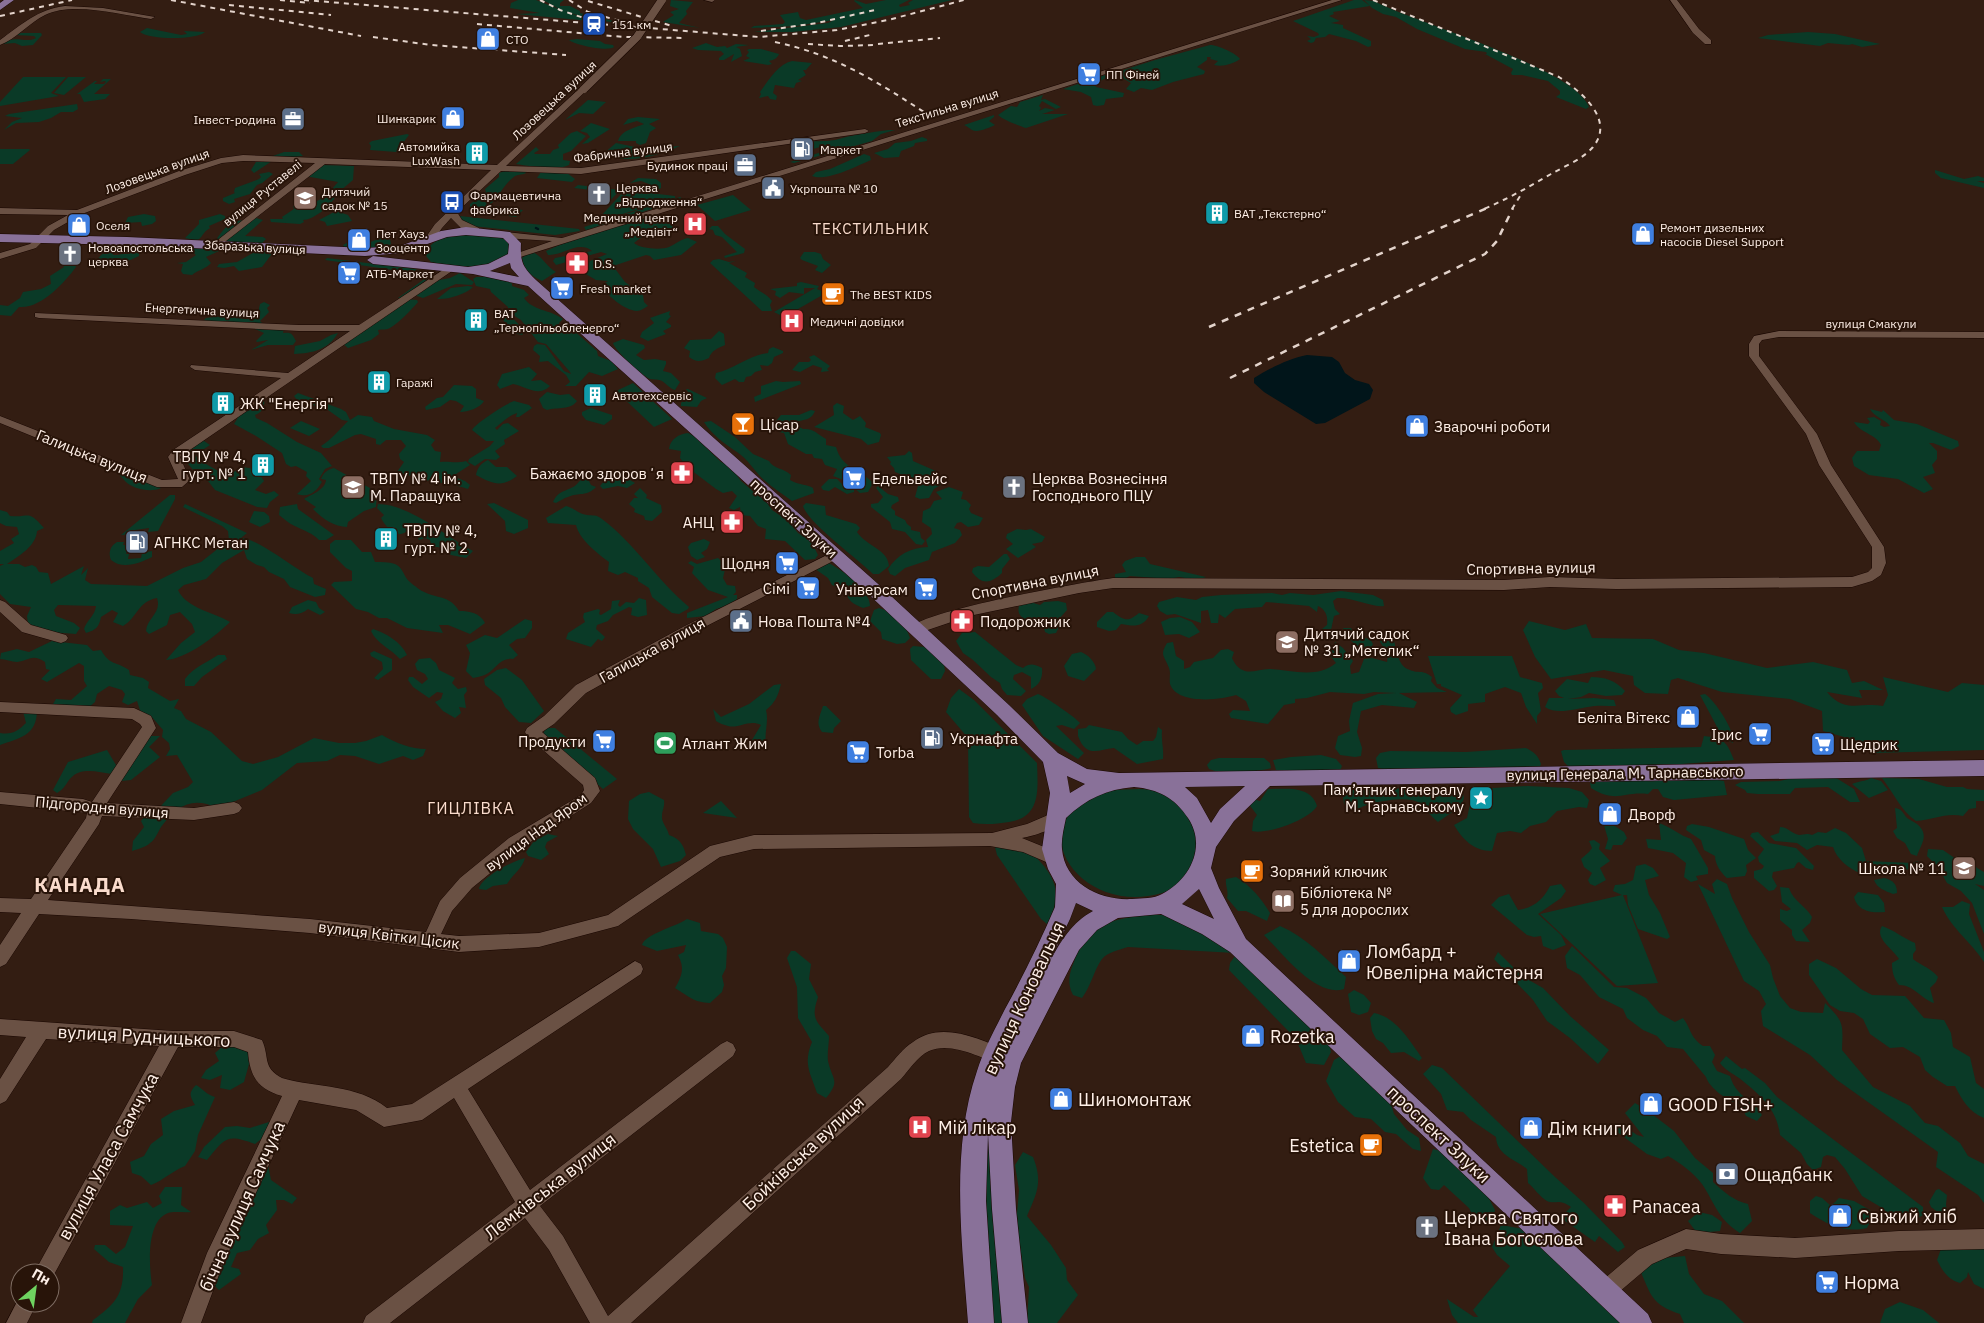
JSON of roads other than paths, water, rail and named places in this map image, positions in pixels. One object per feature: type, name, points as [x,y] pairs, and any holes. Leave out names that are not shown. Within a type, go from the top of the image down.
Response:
[{"type":"main road","points":[[0,7],[10,0]]},
{"type":"main road","name":"Збаразька вулиця","points":[[0,238],[217,245],[330,252],[392,250],[445,234],[476,230],[506,235]]},
{"type":"main road","name":"проспект Злуки","points":[[506,235],[515,243],[514,256],[517,268],[532,283],[835,554],[1051,758],[1084,776],[1118,780]]},
{"type":"main road","points":[[429,240],[422,249],[422,257],[431,266]]},
{"type":"main road","name":"Збаразька вулиця","points":[[330,252],[360,258],[468,271]]},
{"type":"main road","points":[[468,271],[491,267],[514,256]]},
{"type":"main road","name":"проспект Злуки","points":[[468,271],[532,283]]},
{"type":"main road","name":"проспект Злуки","points":[[1051,758],[1059,783],[1060,797],[1056,817]]},
{"type":"main road","name":"вулиця Генерала М. Тарнавського","points":[[1148,780],[1984,768]]},
{"type":"main road","points":[[1208,843],[1203,822],[1188,800],[1164,786],[1148,780],[1118,780],[1088,790],[1067,805],[1056,817],[1051,840],[1053,858],[1066,883],[1087,900],[1116,909],[1162,904],[1184,891],[1202,870],[1208,843],[1227,815],[1266,778]]},
{"type":"main road","name":"проспект Злуки","points":[[1202,870],[1210,891],[1238,945]]},
{"type":"main road","name":"вулиця Коновальця","points":[[980,1323],[975,1252],[973,1161],[1002,1087],[1002,1057],[1038,985],[1060,919],[1066,897],[1066,883]]},
{"type":"main road","name":"проспект Злуки","points":[[1162,904],[1209,927],[1238,945],[1639,1323]]},
{"type":"main road","name":"вулиця Коновальця","points":[[1038,985],[1080,932],[1090,923],[1116,909]]},
{"type":"main road","name":"вулиця Коновальця","points":[[988,1119],[1004,1209],[1015,1323]]},
{"type":"street","name":"Лозовецька вулиця","points":[[429,240],[438,226],[637,38],[652,19],[662,0]]},
{"type":"street","points":[[707,0],[712,0]]},
{"type":"street","name":"Текстильна вулиця","points":[[514,256],[563,239],[1339,0]]},
{"type":"street","points":[[1673,0],[1696,31],[1708,42]]},
{"type":"street","points":[[0,43],[37,18],[57,8],[110,11],[151,17]]},
{"type":"street","name":"Фабрична вулиця","points":[[323,161],[581,172],[865,131]]},
{"type":"street","name":"Лозовецька вулиця","points":[[0,256],[27,249],[37,244],[39,238],[51,228],[79,212],[182,173],[221,161],[243,158],[323,161]]},
{"type":"street","name":"вулиця Руставелі","points":[[217,245],[323,161]]},
{"type":"street","points":[[0,211],[79,212]]},
{"type":"street","points":[[453,212],[455,220],[461,226],[476,230]]},
{"type":"street","name":"Текстильна вулиця","points":[[506,235],[563,239]]},
{"type":"street","points":[[195,367],[281,374],[290,377],[449,269]]},
{"type":"street","name":"Енергетична вулиця","points":[[39,315],[299,328],[364,328]]},
{"type":"street","name":"вулиця Смакули","points":[[1758,338],[1779,334],[1984,335]]},
{"type":"street","name":"Спортивна вулиця","points":[[916,629],[938,620],[967,612],[1087,586],[1114,583],[1487,586],[1550,582],[1717,584],[1852,582],[1872,575],[1880,565],[1878,547],[1825,465],[1811,434],[1754,356],[1754,344],[1758,338]]},
{"type":"street","name":"Галицька вулиця","points":[[0,419],[161,484],[178,484],[184,480],[174,457],[177,453],[290,377]]},
{"type":"street","name":"Галицька вулиця","points":[[532,732],[581,690],[688,630],[835,554]]},
{"type":"street","points":[[0,604],[27,630],[61,638]]},
{"type":"street","points":[[0,959],[94,819],[95,809],[149,728],[146,720],[134,714],[2,709]]},
{"type":"street","name":"вулиця Над Яром","points":[[430,941],[446,906],[466,884],[515,843],[586,799],[592,792],[590,782],[532,732]]},
{"type":"street","name":"Підгородня вулиця","points":[[0,798],[83,804],[95,809],[194,814],[234,808]]},
{"type":"street","points":[[990,839],[1030,830],[1056,817]]},
{"type":"street","points":[[990,839],[1022,844],[1041,850],[1053,858]]},
{"type":"street","name":"вулиця Квітки Цісик","points":[[0,905],[131,912],[310,926],[459,944],[539,940],[612,921],[716,851],[754,842],[990,839]]},
{"type":"street","points":[[601,1323],[556,1243],[527,1204],[457,1087],[635,968]]},
{"type":"street","name":"вулиця Рудницького","points":[[0,1026],[173,1039],[234,1038],[256,1046],[258,1065],[266,1079],[286,1088],[360,1102],[378,1111],[384,1118],[414,1113],[457,1087]]},
{"type":"street","points":[[0,1095],[40,1030]]},
{"type":"street","name":"вулиця Уласа Самчука","points":[[50,1263],[173,1039]]},
{"type":"street","name":"Бойківська вулиця","points":[[616,1323],[810,1149],[862,1099],[900,1068],[914,1052],[928,1043],[945,1040],[970,1045],[1002,1057]]},
{"type":"street","name":"Лемківська вулиця","points":[[373,1323],[727,1050]]},
{"type":"street","name":"бічна вулиця Самчука","points":[[191,1323],[214,1260],[295,1089]]},
{"type":"street","points":[[1605,1291],[1645,1257],[1686,1239],[1721,1244],[1795,1248],[1899,1241],[1984,1239]]},
{"type":"railway","points":[[0,16],[72,0]]},
{"type":"railway","points":[[171,0],[361,36]]},
{"type":"railway","points":[[280,0],[310,3]]},
{"type":"railway","points":[[304,0],[759,37],[837,30],[888,20],[964,0]]},
{"type":"railway","points":[[540,0],[560,10],[587,19]]},
{"type":"railway","points":[[569,0],[588,12],[620,21]]},
{"type":"railway","points":[[1373,0],[1559,77],[1585,97],[1598,116],[1599,136],[1593,147],[1584,155],[1518,193],[1484,209]]},
{"type":"railway","points":[[588,1],[672,26]]},
{"type":"railway","points":[[229,5],[331,15]]},
{"type":"railway","points":[[761,31],[817,23],[875,10]]},
{"type":"railway","points":[[477,24],[624,37],[684,38]]},
{"type":"railway","points":[[845,41],[874,34]]},
{"type":"railway","points":[[373,37],[431,45],[566,55]]},
{"type":"railway","points":[[878,44],[940,38]]},
{"type":"railway","points":[[775,42],[797,47],[855,70],[927,114]]},
{"type":"railway","points":[[808,44],[840,46],[875,45]]},
{"type":"railway","points":[[1512,209],[1522,193]]},
{"type":"railway","points":[[1209,327],[1487,208]]},
{"type":"railway","points":[[1230,378],[1485,254],[1497,241],[1513,208]]},
{"type":"place","name":"151 км","points":[[594,24]]},
{"type":"place","name":"СТО","points":[[488,39]]},
{"type":"place","name":"ПП Фіней","points":[[1089,74]]},
{"type":"place","name":"Шинкарик","points":[[453,118]]},
{"type":"place","name":"Інвест-родина","points":[[293,119]]},
{"type":"place","name":"Маркет","points":[[802,149]]},
{"type":"place","name":"Автомийка LuxWash","points":[[477,153]]},
{"type":"place","name":"Будинок праці","points":[[745,165]]},
{"type":"place","name":"Укрпошта № 10","points":[[773,188]]},
{"type":"place","name":"Церква „Відродження“","points":[[599,194]]},
{"type":"place","name":"Дитячий садок № 15","points":[[305,198]]},
{"type":"place","name":"Фармацевтична фабрика","points":[[452,202]]},
{"type":"place","name":"ВАТ „Текстерно“","points":[[1217,213]]},
{"type":"place","name":"Медичний центр „Медівіт“","points":[[695,224]]},
{"type":"place","name":"Оселя","points":[[79,225]]},
{"type":"place","name":"Ремонт дизельних насосів Diesel Support","points":[[1643,234]]},
{"type":"place","name":"Пет Хауз. Зооцентр","points":[[359,240]]},
{"type":"place","name":"Новоапостольська церква","points":[[70,254]]},
{"type":"place","name":"D.S.","points":[[577,263]]},
{"type":"place","name":"АТБ-Маркет","points":[[349,273]]},
{"type":"place","name":"Fresh market","points":[[562,288]]},
{"type":"place","name":"The BEST KIDS","points":[[833,294]]},
{"type":"place","name":"ВАТ „Тернопільобленерго“","points":[[476,320]]},
{"type":"place","name":"Медичні довідки","points":[[792,321]]},
{"type":"place","name":"Гаражі","points":[[379,382]]},
{"type":"place","name":"Автотехсервіс","points":[[595,395]]},
{"type":"place","name":"ЖК \"Енергія\"","points":[[223,403]]},
{"type":"place","name":"Цісар","points":[[743,424]]},
{"type":"place","name":"Зварочні роботи","points":[[1417,426]]},
{"type":"place","name":"ТВПУ № 4, гурт. № 1","points":[[263,465]]},
{"type":"place","name":"Бажаємо здоровʼя","points":[[682,473]]},
{"type":"place","name":"Едельвейс","points":[[854,478]]},
{"type":"place","name":"ТВПУ № 4 ім. М. Паращука","points":[[353,487]]},
{"type":"place","name":"Церква Вознесіння Господнього ПЦУ","points":[[1014,487]]},
{"type":"place","name":"АНЦ","points":[[732,522]]},
{"type":"place","name":"ТВПУ № 4, гурт. № 2","points":[[386,539]]},
{"type":"place","name":"АГНКС Метан","points":[[137,542]]},
{"type":"place","name":"Щодня","points":[[787,563]]},
{"type":"place","name":"Сімі","points":[[808,588]]},
{"type":"place","name":"Універсам","points":[[926,589]]},
{"type":"place","name":"Нова Пошта №4","points":[[741,621]]},
{"type":"place","name":"Подорожник","points":[[962,621]]},
{"type":"place","name":"Дитячий садок № 31 „Метелик“","points":[[1287,642]]},
{"type":"place","name":"Беліта Вітекс","points":[[1688,717]]},
{"type":"place","name":"Ірис","points":[[1760,734]]},
{"type":"place","name":"Укрнафта","points":[[932,738]]},
{"type":"place","name":"Продукти","points":[[604,741]]},
{"type":"place","name":"Атлант Жим","points":[[665,743]]},
{"type":"place","name":"Щедрик","points":[[1823,744]]},
{"type":"place","name":"Torba","points":[[858,752]]},
{"type":"place","name":"Пам’ятник генералу М. Тарнавському","points":[[1481,798]]},
{"type":"place","name":"Дворф","points":[[1610,814]]},
{"type":"place","name":"Школа № 11","points":[[1964,868]]},
{"type":"place","name":"Зоряний ключик","points":[[1252,871]]},
{"type":"place","name":"Бібліотека № 5 для дорослих","points":[[1283,901]]},
{"type":"place","name":"Ломбард + Ювелірна майстерня","points":[[1349,961]]},
{"type":"place","name":"Rozetka","points":[[1253,1036]]},
{"type":"place","name":"Шиномонтаж","points":[[1061,1099]]},
{"type":"place","name":"GOOD FISH+","points":[[1651,1104]]},
{"type":"place","name":"Мій лікар","points":[[920,1127]]},
{"type":"place","name":"Дім книги","points":[[1531,1128]]},
{"type":"place","name":"Estetica","points":[[1371,1145]]},
{"type":"place","name":"Ощадбанк","points":[[1727,1174]]},
{"type":"place","name":"Panacea","points":[[1615,1206]]},
{"type":"place","name":"Свіжий хліб","points":[[1840,1216]]},
{"type":"place","name":"Церква Святого Івана Богослова","points":[[1427,1227]]},
{"type":"place","name":"Норма","points":[[1827,1282]]},
{"type":"district","name":"ТЕКСТИЛЬНИК","points":[[871,228]]},
{"type":"district","name":"ГИЦЛІВКА","points":[[471,808]]},
{"type":"district","name":"КАНАДА","points":[[80,884]]}]
